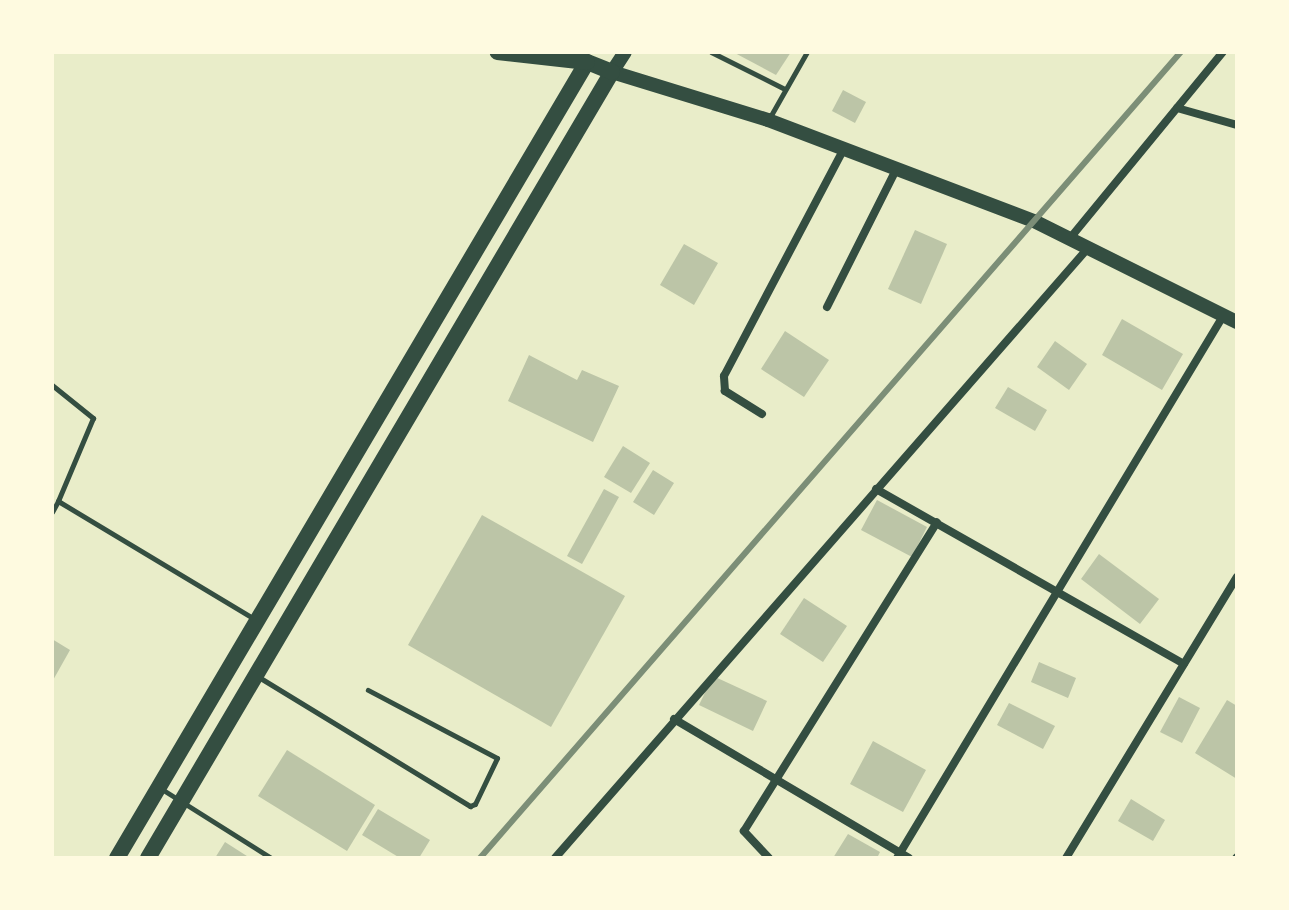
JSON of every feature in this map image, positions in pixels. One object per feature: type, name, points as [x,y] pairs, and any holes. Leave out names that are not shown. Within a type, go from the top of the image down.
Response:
[{"type":"highway","points":[[148,858],[612,72],[590,57],[498,52]]},
{"type":"highway","points":[[117,858],[590,57]]},
{"type":"main road","points":[[625,52],[612,72],[768,120],[897,167],[1071,237],[1237,322]]},
{"type":"street","points":[[1071,237],[1223,52]]},
{"type":"street","points":[[1177,108],[1237,125]]},
{"type":"street","points":[[762,414],[725,391],[724,376],[844,147]]},
{"type":"street","points":[[827,307],[897,167]]},
{"type":"street","points":[[555,858],[1089,247]]},
{"type":"street","points":[[674,719],[902,856],[1223,316]]},
{"type":"street","points":[[876,489],[1184,664]]},
{"type":"street","points":[[769,858],[744,833],[774,780],[937,522]]},
{"type":"street","points":[[1066,858],[1237,577]]},
{"type":"lane","points":[[711,52],[785,89]]},
{"type":"lane","points":[[768,120],[807,52]]},
{"type":"lane","points":[[52,385],[93,418],[52,512]]},
{"type":"lane","points":[[58,501],[258,622]]},
{"type":"lane","points":[[257,676],[470,806],[475,804],[497,758],[368,690]]},
{"type":"lane","points":[[159,788],[271,858]]},
{"type":"building","points":[[733,52],[791,52],[776,75]]},
{"type":"building","points":[[843,90],[866,102],[855,123],[832,111]]},
{"type":"building","points":[[915,230],[947,244],[921,304],[888,289]]},
{"type":"building","points":[[684,244],[718,263],[694,305],[660,285]]},
{"type":"building","points":[[1122,319],[1183,354],[1162,390],[1102,355]]},
{"type":"building","points":[[785,331],[829,360],[804,397],[761,369]]},
{"type":"building","points":[[1055,341],[1087,364],[1069,390],[1037,367]]},
{"type":"building","points":[[529,355],[577,380],[582,370],[619,386],[593,442],[508,401]]},
{"type":"building","points":[[1008,387],[1047,410],[1035,431],[995,408]]},
{"type":"building","points":[[623,446],[650,463],[631,493],[604,477]]},
{"type":"building","points":[[653,470],[674,483],[654,515],[633,502]]},
{"type":"building","points":[[604,489],[619,497],[582,564],[567,556]]},
{"type":"building","points":[[877,500],[927,527],[912,557],[861,530]]},
{"type":"building","points":[[482,515],[625,596],[551,727],[408,645]]},
{"type":"building","points":[[1099,554],[1159,599],[1140,624],[1081,579]]},
{"type":"building","points":[[804,598],[847,626],[823,662],[780,634]]},
{"type":"building","points":[[52,639],[70,650],[52,682]]},
{"type":"building","points":[[1039,662],[1076,678],[1068,698],[1031,682]]},
{"type":"building","points":[[713,676],[767,701],[753,731],[699,705]]},
{"type":"building","points":[[1179,697],[1200,708],[1182,743],[1160,732]]},
{"type":"building","points":[[1227,700],[1237,706],[1237,779],[1195,753]]},
{"type":"building","points":[[1009,703],[1055,726],[1043,749],[997,725]]},
{"type":"building","points":[[873,741],[926,770],[903,812],[850,784]]},
{"type":"building","points":[[287,750],[375,805],[347,851],[258,796]]},
{"type":"building","points":[[1131,799],[1165,820],[1153,841],[1118,821]]},
{"type":"building","points":[[378,809],[430,840],[419,858],[400,858],[362,835]]},
{"type":"building","points":[[848,834],[880,852],[877,858],[833,858]]},
{"type":"building","points":[[225,842],[250,858],[215,858]]},
{"type":"railway","points":[[480,858],[1181,52]]}]
